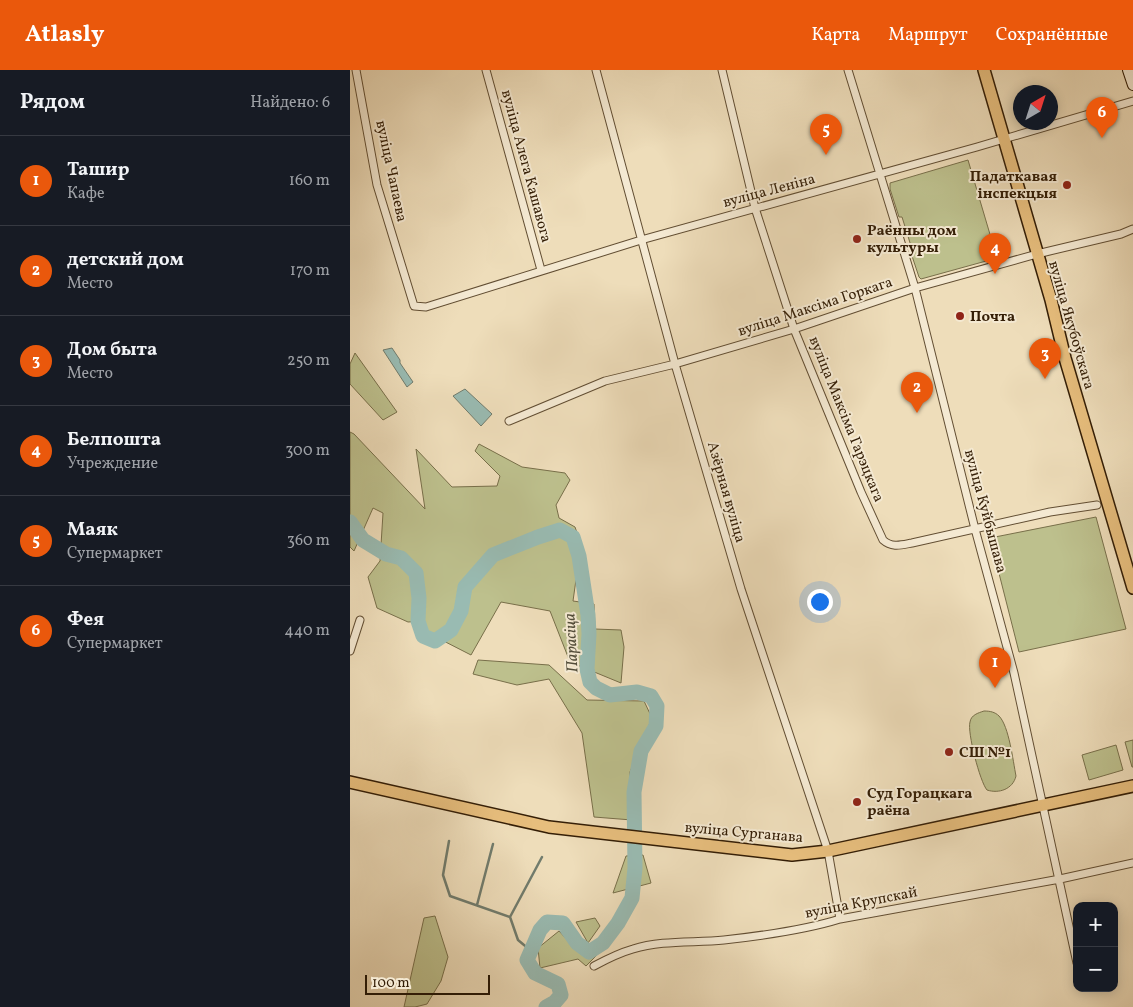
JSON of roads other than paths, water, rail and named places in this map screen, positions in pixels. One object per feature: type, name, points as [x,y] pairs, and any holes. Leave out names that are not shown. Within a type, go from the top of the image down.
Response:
[{"type":"main road","name":"вуліца Якубоўскага","points":[[984,70],[1005,139],[1065,358],[1133,588]]},
{"type":"main road","points":[[1128,70],[1133,85]]},
{"type":"main road","name":"вуліца Сурганава","points":[[350,782],[549,827],[792,855],[828,851],[1133,786]]},
{"type":"street","name":"вуліца Чапаева","points":[[356,70],[377,185],[414,306]]},
{"type":"street","name":"вуліца Алега Кашавога","points":[[486,70],[541,270]]},
{"type":"street","name":"Азёрная вуліца","points":[[596,70],[675,364],[741,589],[828,851],[840,919]]},
{"type":"street","name":"вуліца Максіма Гарэцкага","points":[[722,70],[755,208],[794,329],[861,492],[883,540],[893,546],[1050,512],[1097,505]]},
{"type":"street","name":"вуліца Куйбышава","points":[[848,70],[915,288],[975,529],[1014,673],[1074,947]]},
{"type":"street","name":"вуліца Леніна","points":[[414,306],[426,307],[641,240],[1005,139],[1133,100]]},
{"type":"street","name":"вуліца Максіма Горкага","points":[[509,421],[605,382],[675,364],[794,329],[915,288],[1037,254],[1121,234],[1133,229]]},
{"type":"street","points":[[350,651],[360,620]]},
{"type":"street","name":"вуліца Крупскай","points":[[594,966],[619,953],[635,948],[692,941],[724,940],[813,926],[840,919],[1060,879],[1133,863]]},
{"type":"water","points":[[392,348],[413,382],[407,387],[383,350]]},
{"type":"water","points":[[465,389],[492,414],[481,426],[453,396]]},
{"type":"waterway","name":"Парасіца","points":[[350,522],[363,540],[386,554],[401,558],[416,573],[419,598],[418,621],[423,636],[435,641],[451,630],[461,611],[465,587],[493,555],[560,530],[573,537],[579,556],[588,615],[587,669],[590,682],[596,688],[610,695],[637,692],[651,696],[657,706],[656,726],[641,751],[634,792],[635,868],[632,898],[618,923],[603,943],[589,952],[577,943],[563,923],[547,922],[540,930],[527,960],[535,973],[558,984],[561,995],[555,1002],[546,1007]]},
{"type":"waterway","points":[[449,841],[443,875],[450,896],[510,917],[518,940],[530,950]]},
{"type":"waterway","points":[[477,905],[493,844]]},
{"type":"waterway","points":[[510,917],[542,857]]},
{"type":"place","name":"Фея","points":[[1102,138]]},
{"type":"place","name":"Маяк","points":[[826,155]]},
{"type":"place","name":"Падаткавая інспекцыя","points":[[1067,185]]},
{"type":"place","name":"Раённы дом культуры","points":[[857,239]]},
{"type":"place","name":"Белпошта","points":[[995,274]]},
{"type":"place","name":"Почта","points":[[960,316]]},
{"type":"place","name":"Дом быта","points":[[1045,379]]},
{"type":"place","name":"детский дом","points":[[917,413]]},
{"type":"place","name":"Ташир","points":[[995,688]]},
{"type":"place","name":"СШ №1","points":[[949,752]]},
{"type":"place","name":"Суд Горацкага раёна","points":[[857,802]]}]
